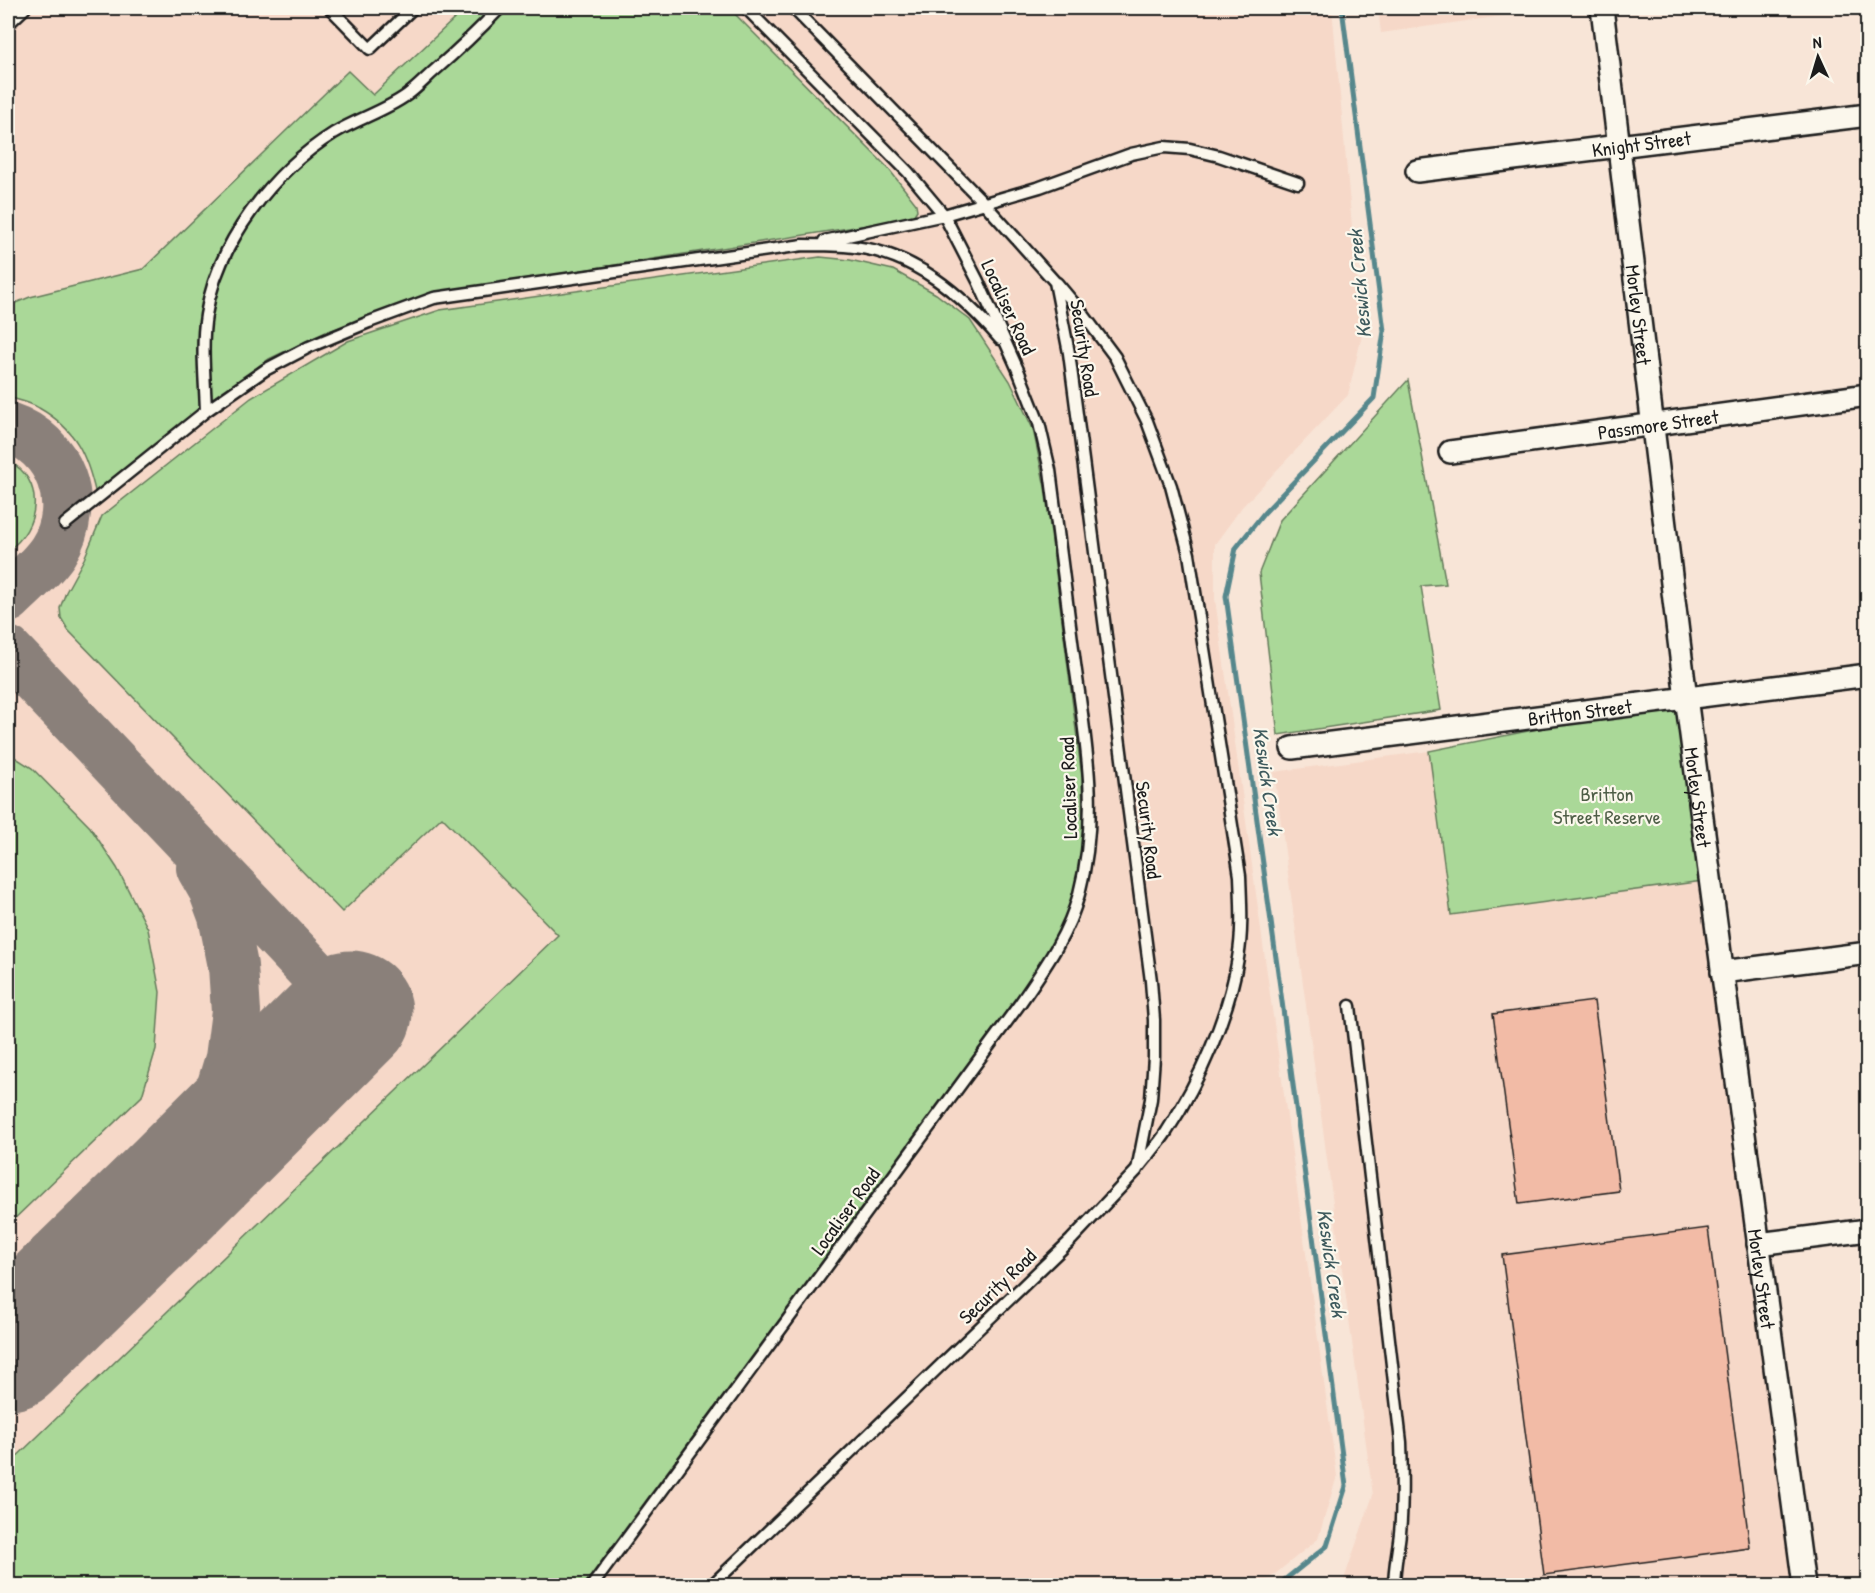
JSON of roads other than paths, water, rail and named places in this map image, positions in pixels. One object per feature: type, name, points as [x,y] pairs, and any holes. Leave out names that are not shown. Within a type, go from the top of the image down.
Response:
[{"type":"street","name":"Morley Street","points":[[1602,8],[1686,699],[1804,1586]]},
{"type":"street","name":"Knight Street","points":[[1418,171],[1868,115]]},
{"type":"street","name":"Passmore Street","points":[[1450,452],[1868,395]]},
{"type":"street","name":"Britton Street","points":[[1292,747],[1868,675]]},
{"type":"street","points":[[1722,972],[1868,953]]},
{"type":"street","points":[[1758,1244],[1868,1230]]},
{"type":"lane","points":[[8,24],[25,8]]},
{"type":"lane","points":[[330,8],[370,49],[413,8]]},
{"type":"lane","points":[[206,411],[203,341],[208,304],[218,267],[244,220],[290,169],[311,150],[334,133],[407,95],[470,39],[500,8]]},
{"type":"lane","name":"Localiser Road","points":[[592,1586],[1053,957],[1079,895],[1088,855],[1091,814],[1089,764],[1050,470],[1039,423],[978,281],[944,215],[908,172],[746,8]]},
{"type":"lane","name":"Security Road","points":[[711,1586],[1071,1240],[1137,1170],[1151,1099],[1154,1057],[1153,1000],[1071,365],[1055,282],[984,203],[793,8]]},
{"type":"lane","points":[[65,524],[206,411],[265,370],[309,347],[434,298],[803,245],[871,232],[944,215],[1040,187],[1131,154],[1164,147],[1190,149],[1219,156],[1298,183]]},
{"type":"lane","points":[[803,245],[854,247],[878,251],[902,260],[957,294],[1006,346]]},
{"type":"lane","points":[[1055,282],[1083,314],[1115,357],[1147,420],[1171,486],[1189,554],[1240,876],[1242,915],[1238,956],[1232,987],[1214,1040],[1195,1082],[1167,1131],[1137,1170]]},
{"type":"lane","points":[[1350,1006],[1401,1442],[1402,1507],[1400,1537],[1394,1567],[1394,1586]]},
{"type":"waterway","name":"Keswick Creek","points":[[1277,1586],[1327,1546],[1346,1486],[1226,596],[1236,548],[1264,513],[1374,398],[1384,331],[1342,8]]},
{"type":"park label","name":"Britton Street Reserve","points":[[1607,804]]}]
